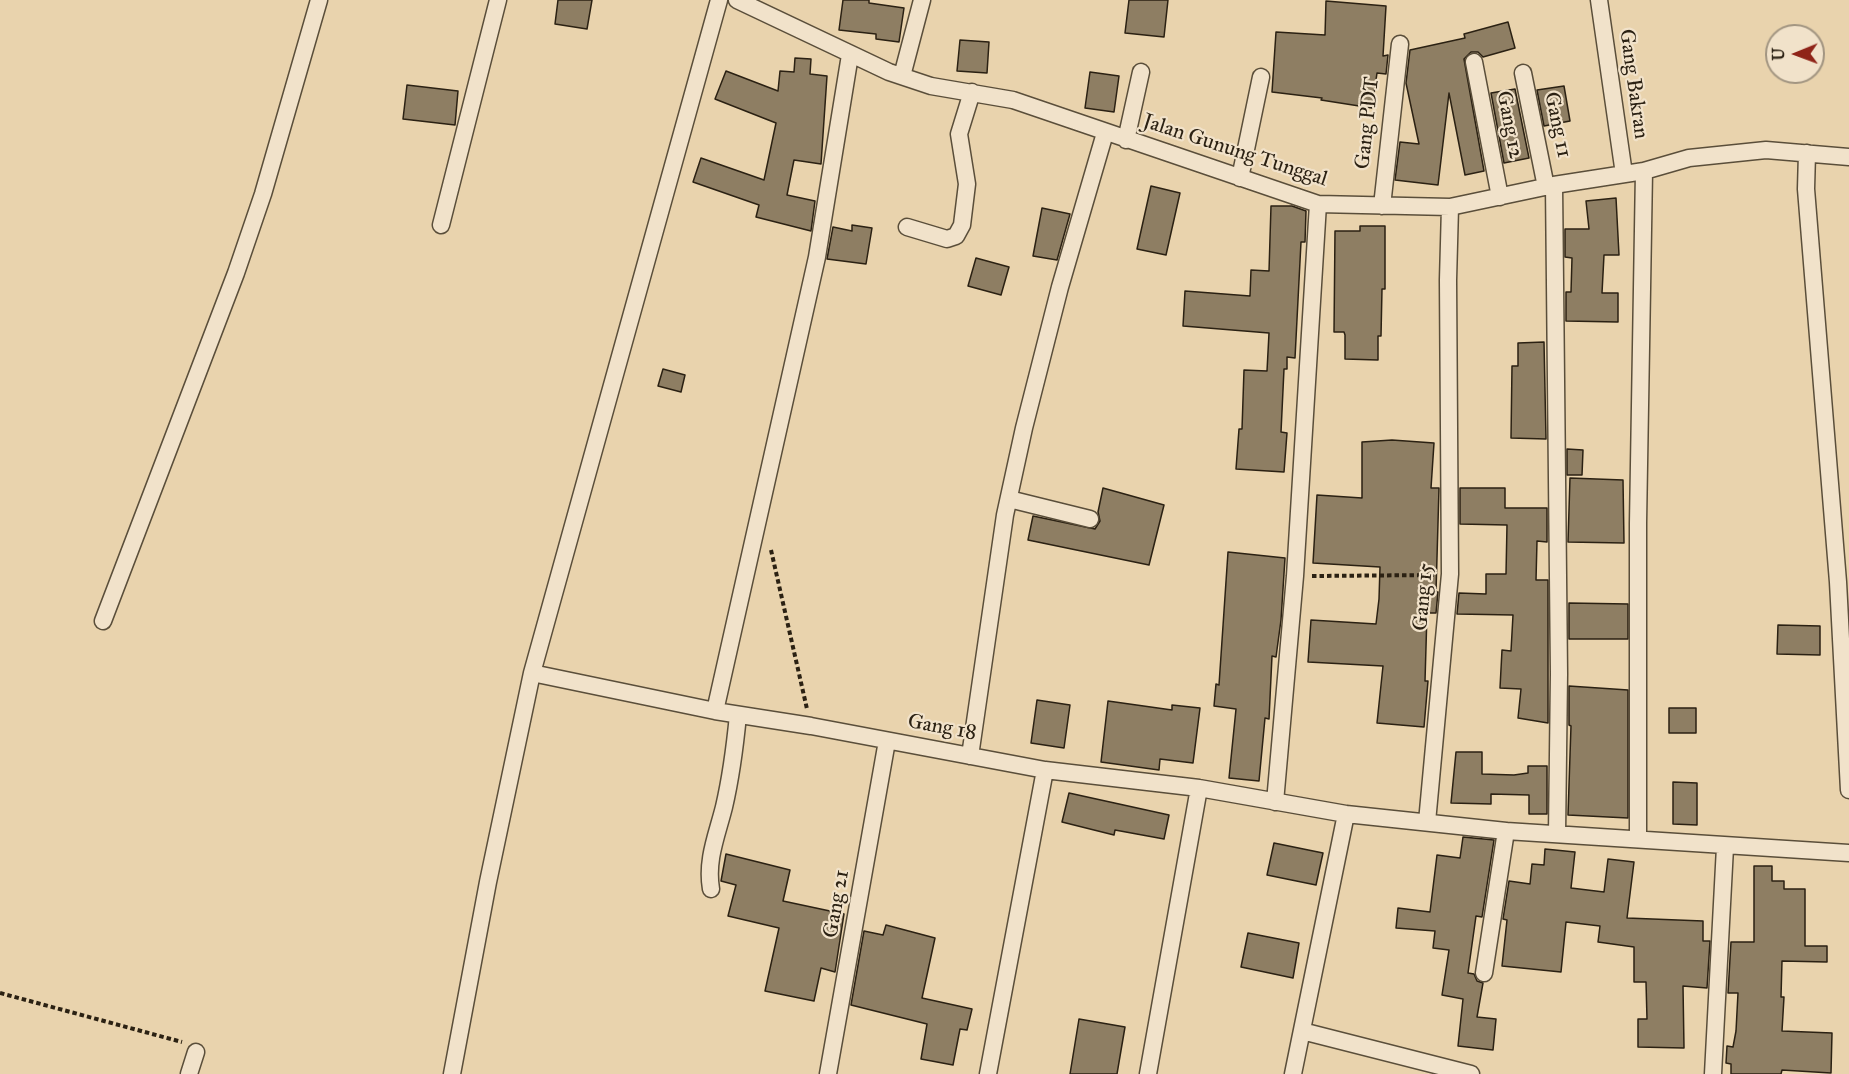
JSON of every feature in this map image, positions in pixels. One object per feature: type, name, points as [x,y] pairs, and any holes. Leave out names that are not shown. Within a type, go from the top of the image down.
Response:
[{"type":"street","points":[[103,621],[236,273],[263,194],[319,0]]},
{"type":"street","points":[[441,225],[498,0]]},
{"type":"street","points":[[452,1074],[488,882],[532,673],[718,0]]},
{"type":"street","name":"Jalan Gunung Tunggal","points":[[737,0],[850,55],[902,76],[931,86],[1013,100],[1318,204],[1450,207],[1550,186],[1644,171],[1689,158],[1766,150],[1849,157]]},
{"type":"street","points":[[902,76],[922,0]]},
{"type":"street","name":"Gang Bakran","points":[[1599,0],[1624,174]]},
{"type":"street","name":"Gang PDT","points":[[1382,206],[1400,44]]},
{"type":"street","points":[[715,711],[816,257],[850,55]]},
{"type":"street","name":"Gang 12","points":[[1474,62],[1500,197]]},
{"type":"street","points":[[1126,140],[1141,72]]},
{"type":"street","name":"Gang 11","points":[[1523,73],[1550,186],[1559,674],[1557,834]]},
{"type":"street","points":[[1240,178],[1261,77]]},
{"type":"street","points":[[907,227],[947,239],[956,236],[959,230],[967,184],[959,134],[972,92]]},
{"type":"street","points":[[970,756],[1009,499],[1060,287],[1105,133]]},
{"type":"street","points":[[1807,153],[1806,189],[1838,582],[1849,790]]},
{"type":"street","points":[[1638,838],[1638,523],[1644,171]]},
{"type":"street","points":[[1275,802],[1295,576],[1318,204]]},
{"type":"street","name":"Gang 15","points":[[1427,822],[1450,574],[1448,280],[1450,207]]},
{"type":"street","points":[[1009,499],[1090,519]]},
{"type":"street","name":"Gang 18","points":[[532,673],[715,711],[811,726],[1045,770],[1199,788],[1346,814],[1506,831],[1638,838],[1725,847],[1849,854]]},
{"type":"street","points":[[711,889],[710,855],[733,763],[738,715]]},
{"type":"street","name":"Gang 21","points":[[828,1074],[887,741]]},
{"type":"street","points":[[988,1074],[1045,770]]},
{"type":"street","points":[[1148,1074],[1199,788]]},
{"type":"street","points":[[1293,1074],[1346,814]]},
{"type":"street","points":[[1484,973],[1506,831]]},
{"type":"street","points":[[1713,1074],[1725,847]]},
{"type":"street","points":[[1302,1031],[1471,1074]]},
{"type":"street","points":[[189,1074],[196,1052]]},
{"type":"path","points":[[769,543],[811,726]]},
{"type":"path","points":[[1295,576],[1450,574]]},
{"type":"path","points":[[0,993],[191,1044],[196,1052]]},
{"type":"building","points":[[558,0],[592,0],[587,29],[555,24]]},
{"type":"building","points":[[843,0],[869,0],[869,3],[904,8],[899,42],[876,39],[876,34],[839,30]]},
{"type":"building","points":[[1129,0],[1168,0],[1164,37],[1125,33]]},
{"type":"building","points":[[1326,1],[1386,6],[1383,56],[1388,55],[1386,74],[1377,73],[1372,108],[1321,100],[1322,98],[1272,92],[1276,32],[1325,35]]},
{"type":"building","points":[[1508,22],[1515,48],[1483,57],[1478,52],[1471,52],[1464,59],[1484,171],[1465,175],[1449,93],[1438,185],[1395,180],[1400,142],[1419,144],[1406,83],[1410,50],[1465,38],[1464,34]]},
{"type":"building","points":[[960,40],[989,42],[987,73],[957,71]]},
{"type":"building","points":[[795,58],[811,59],[810,74],[827,76],[821,164],[794,160],[787,195],[815,201],[811,231],[756,217],[759,205],[693,182],[701,158],[764,180],[776,123],[715,99],[726,71],[778,91],[780,71],[794,72]]},
{"type":"building","points":[[1090,72],[1119,76],[1114,112],[1085,108]]},
{"type":"building","points":[[407,85],[458,91],[455,125],[403,119]]},
{"type":"building","points":[[1564,86],[1570,121],[1544,126],[1537,90]]},
{"type":"building","points":[[1515,89],[1529,158],[1504,163],[1491,93]]},
{"type":"building","points":[[1151,186],[1180,193],[1166,255],[1137,249]]},
{"type":"building","points":[[1616,198],[1619,255],[1604,255],[1602,293],[1618,293],[1618,322],[1566,321],[1566,292],[1571,292],[1572,258],[1565,257],[1565,229],[1589,229],[1586,201]]},
{"type":"building","points":[[1271,206],[1292,206],[1306,211],[1305,242],[1301,242],[1295,358],[1287,357],[1287,369],[1284,369],[1281,432],[1287,433],[1284,472],[1236,469],[1239,429],[1242,429],[1244,370],[1267,371],[1269,333],[1183,326],[1185,291],[1250,296],[1251,270],[1269,271]]},
{"type":"building","points":[[1042,208],[1070,214],[1057,260],[1033,256]]},
{"type":"building","points":[[852,225],[872,228],[866,264],[827,259],[833,227],[852,231]]},
{"type":"building","points":[[1360,226],[1385,226],[1385,289],[1382,289],[1378,360],[1345,359],[1344,332],[1334,332],[1335,231],[1360,231]]},
{"type":"building","points":[[976,258],[1009,267],[1001,295],[968,286]]},
{"type":"building","points":[[1544,342],[1546,439],[1511,438],[1512,366],[1518,366],[1518,343]]},
{"type":"building","points":[[663,369],[685,375],[681,392],[658,386]]},
{"type":"building","points":[[1392,440],[1434,443],[1431,488],[1439,488],[1436,592],[1438,592],[1436,613],[1427,613],[1425,681],[1428,681],[1424,727],[1377,723],[1383,666],[1308,662],[1311,620],[1376,624],[1379,599],[1380,567],[1313,563],[1317,495],[1362,498],[1362,442]]},
{"type":"building","points":[[1567,449],[1583,450],[1582,475],[1567,475]]},
{"type":"building","points":[[1570,478],[1623,480],[1624,543],[1568,542]]},
{"type":"building","points":[[1103,488],[1164,505],[1149,565],[1028,540],[1033,516],[1095,529],[1100,521],[1098,512]]},
{"type":"building","points":[[1460,488],[1505,488],[1505,508],[1547,508],[1547,542],[1537,541],[1536,580],[1548,580],[1548,723],[1518,718],[1521,689],[1500,688],[1502,650],[1511,651],[1513,615],[1457,614],[1459,593],[1486,594],[1486,574],[1506,574],[1507,525],[1460,524]]},
{"type":"building","points":[[1228,552],[1285,558],[1281,620],[1276,657],[1272,656],[1269,719],[1265,718],[1259,781],[1229,778],[1236,709],[1214,706],[1216,684],[1219,685]]},
{"type":"building","points":[[1569,603],[1628,604],[1628,639],[1569,639]]},
{"type":"building","points":[[1778,625],[1820,626],[1820,655],[1777,654]]},
{"type":"building","points":[[1569,686],[1628,690],[1628,818],[1568,815],[1571,726],[1569,725]]},
{"type":"building","points":[[1037,700],[1070,705],[1064,748],[1031,743]]},
{"type":"building","points":[[1108,701],[1172,710],[1172,705],[1200,708],[1193,763],[1160,759],[1159,770],[1101,762]]},
{"type":"building","points":[[1669,708],[1696,708],[1696,733],[1669,733]]},
{"type":"building","points":[[1456,752],[1482,752],[1482,774],[1514,775],[1528,773],[1528,766],[1547,766],[1547,814],[1529,814],[1529,795],[1491,794],[1491,804],[1451,803]]},
{"type":"building","points":[[1673,782],[1697,783],[1697,825],[1673,824]]},
{"type":"building","points":[[1069,793],[1169,815],[1164,839],[1115,830],[1114,835],[1062,822]]},
{"type":"building","points":[[1463,837],[1494,840],[1482,917],[1476,916],[1468,973],[1474,974],[1477,981],[1483,983],[1477,1017],[1496,1019],[1493,1050],[1458,1046],[1463,999],[1442,995],[1449,950],[1433,948],[1435,931],[1396,928],[1398,908],[1430,912],[1437,855],[1460,858]]},
{"type":"building","points":[[1274,843],[1323,853],[1316,885],[1267,875]]},
{"type":"building","points":[[1545,849],[1575,852],[1571,888],[1604,892],[1608,859],[1634,862],[1627,918],[1703,921],[1703,941],[1710,941],[1707,988],[1683,986],[1684,1048],[1638,1047],[1638,1019],[1647,1019],[1646,982],[1634,982],[1634,947],[1598,942],[1600,926],[1566,922],[1561,972],[1502,966],[1507,920],[1503,919],[1509,881],[1530,884],[1532,864],[1544,865]]},
{"type":"building","points":[[726,854],[790,870],[783,901],[844,914],[835,972],[821,968],[814,1001],[765,991],[779,928],[728,916],[736,885],[721,881]]},
{"type":"building","points":[[1754,866],[1772,866],[1772,881],[1784,881],[1784,889],[1805,889],[1805,946],[1827,946],[1827,962],[1782,961],[1781,997],[1784,997],[1782,1031],[1832,1033],[1831,1073],[1782,1070],[1781,1074],[1731,1074],[1731,1064],[1726,1063],[1727,1046],[1733,1047],[1736,1031],[1738,993],[1728,993],[1731,942],[1754,942]]},
{"type":"building","points":[[886,925],[935,938],[922,998],[972,1009],[967,1030],[960,1029],[953,1065],[921,1059],[927,1024],[851,1005],[864,931],[883,935]]},
{"type":"building","points":[[1248,933],[1299,943],[1293,978],[1241,967]]},
{"type":"building","points":[[1079,1019],[1125,1027],[1117,1074],[1070,1074]]}]
